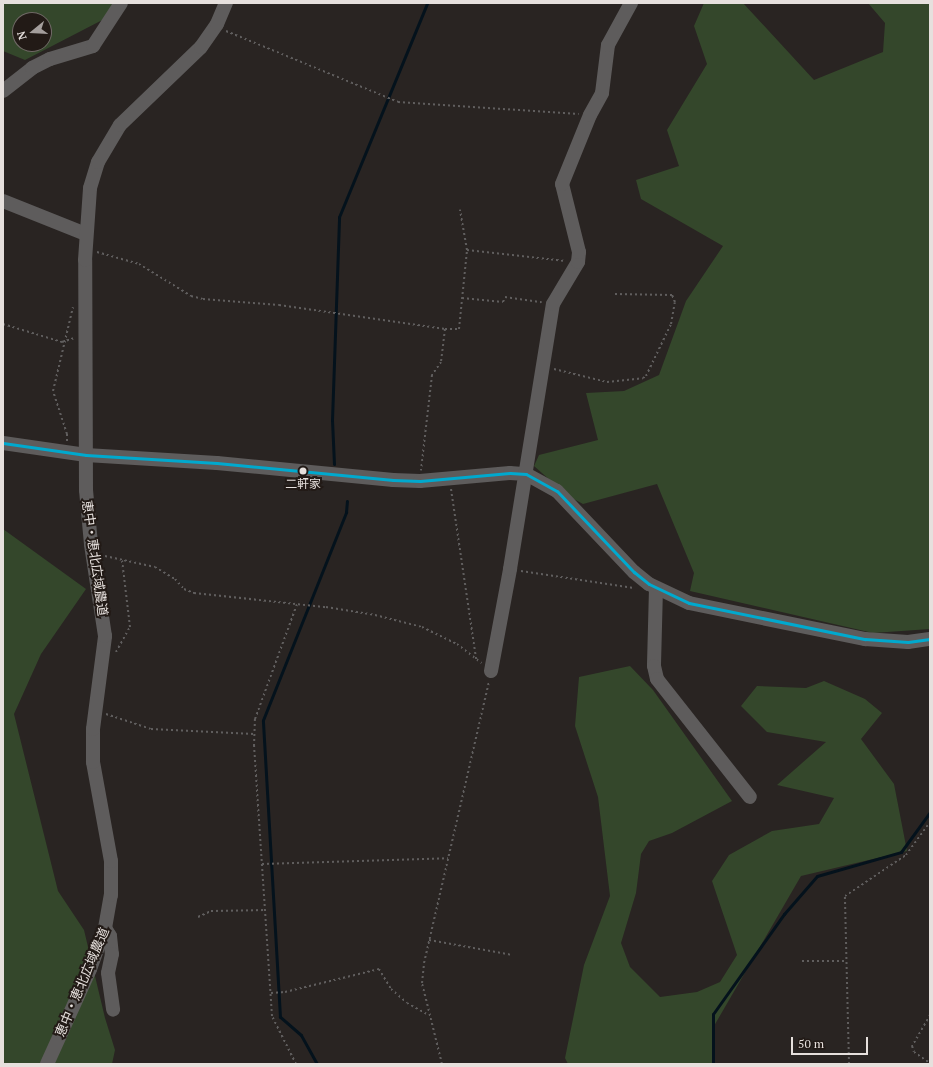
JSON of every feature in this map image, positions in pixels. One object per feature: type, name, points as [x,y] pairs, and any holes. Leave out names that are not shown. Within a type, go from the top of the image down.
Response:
[{"type":"street","points":[[3,91],[32,68],[50,59],[93,46],[121,3]]},
{"type":"street","name":"恵中・恵北広域農道","points":[[47,1064],[90,969],[105,928],[111,896],[111,867],[94,776],[93,745],[103,655],[104,624],[92,553],[86,455],[85,249],[90,188],[106,147],[120,125],[194,55],[215,27],[226,3]]},
{"type":"street","points":[[491,671],[510,569],[544,367],[553,304],[578,262],[579,252],[562,184],[590,115],[602,93],[608,45],[631,3]]},
{"type":"street","points":[[3,201],[86,234]]},
{"type":"street","points":[[3,443],[86,455],[217,462],[420,481],[510,473],[526,474],[557,491],[622,561],[652,586],[688,603],[722,612],[865,640],[908,642],[930,639]]},
{"type":"street","points":[[652,586],[654,666],[657,679],[750,798]]},
{"type":"street","points":[[105,928],[110,936],[112,954],[108,973],[113,1010]]},
{"type":"path","points":[[215,27],[398,102],[590,115]]},
{"type":"path","points":[[85,249],[139,264],[191,296],[203,299],[279,305],[445,329],[459,329],[467,250],[460,210]]},
{"type":"path","points":[[467,250],[578,262]]},
{"type":"path","points":[[544,367],[574,372],[607,382],[643,378],[646,376],[671,324],[674,302],[672,295],[614,294]]},
{"type":"path","points":[[462,298],[503,302],[505,297],[553,304]]},
{"type":"path","points":[[66,451],[67,434],[53,391],[62,342],[74,301]]},
{"type":"path","points":[[3,324],[62,342],[85,336]]},
{"type":"path","points":[[420,481],[432,375],[441,362],[445,329]]},
{"type":"path","points":[[449,478],[476,659]]},
{"type":"path","points":[[92,553],[155,567],[176,579],[184,589],[194,593],[297,604],[375,615],[422,627],[457,644],[491,671],[429,940],[422,983],[442,1064]]},
{"type":"path","points":[[103,655],[113,656],[130,627],[122,560]]},
{"type":"path","points":[[510,569],[634,588],[652,586]]},
{"type":"path","points":[[296,1064],[276,1028],[271,993],[254,734],[255,718],[297,604]]},
{"type":"path","points":[[96,711],[151,729],[254,734]]},
{"type":"path","points":[[849,1064],[845,896],[906,855],[930,822]]},
{"type":"path","points":[[262,864],[448,858]]},
{"type":"path","points":[[198,917],[211,911],[265,910]]},
{"type":"path","points":[[429,940],[512,955]]},
{"type":"path","points":[[802,961],[846,961]]},
{"type":"path","points":[[271,993],[285,992],[379,969],[391,989],[406,1003],[430,1016]]},
{"type":"path","points":[[930,1016],[912,1046],[914,1052],[930,1063]]},
{"type":"green space","points":[[3,3],[114,3],[112,15],[52,46],[52,12],[12,12],[12,52],[40,52],[25,60],[3,51]]},
{"type":"green space","points":[[704,3],[743,3],[814,80],[883,52],[885,23],[868,3],[930,3],[930,629],[873,633],[690,591],[694,573],[657,484],[583,504],[568,496],[534,466],[539,455],[598,440],[586,393],[624,391],[659,375],[686,301],[723,246],[641,199],[636,180],[679,166],[667,130],[707,64],[694,26]]},
{"type":"green space","points":[[3,529],[86,589],[41,654],[14,714],[58,891],[84,930],[105,1018],[115,1050],[112,1064],[3,1064]]},
{"type":"green space","points":[[630,666],[653,690],[732,801],[672,833],[649,841],[641,854],[636,893],[621,943],[630,967],[660,997],[697,992],[720,982],[737,955],[712,881],[729,855],[772,831],[819,824],[834,798],[777,785],[826,742],[767,732],[741,706],[757,686],[806,688],[824,681],[865,699],[882,713],[861,739],[894,784],[907,851],[801,876],[714,1026],[715,1064],[568,1064],[565,1058],[584,965],[610,896],[598,797],[575,726],[579,677]]},
{"type":"waterway","points":[[334,464],[332,420],[339,217],[427,3]]},
{"type":"waterway","points":[[317,1064],[301,1035],[280,1017],[263,720],[346,512],[347,501]]},
{"type":"waterway","points":[[713,1064],[713,1014],[784,914],[817,876],[901,852],[930,812]]},
{"type":"transit line","points":[[3,443],[86,455],[217,463],[393,480],[420,481],[510,473],[526,474],[557,491],[634,572],[649,584],[689,603],[865,639],[908,642],[930,639]]},
{"type":"place","name":"二軒家","points":[[303,471]]}]
